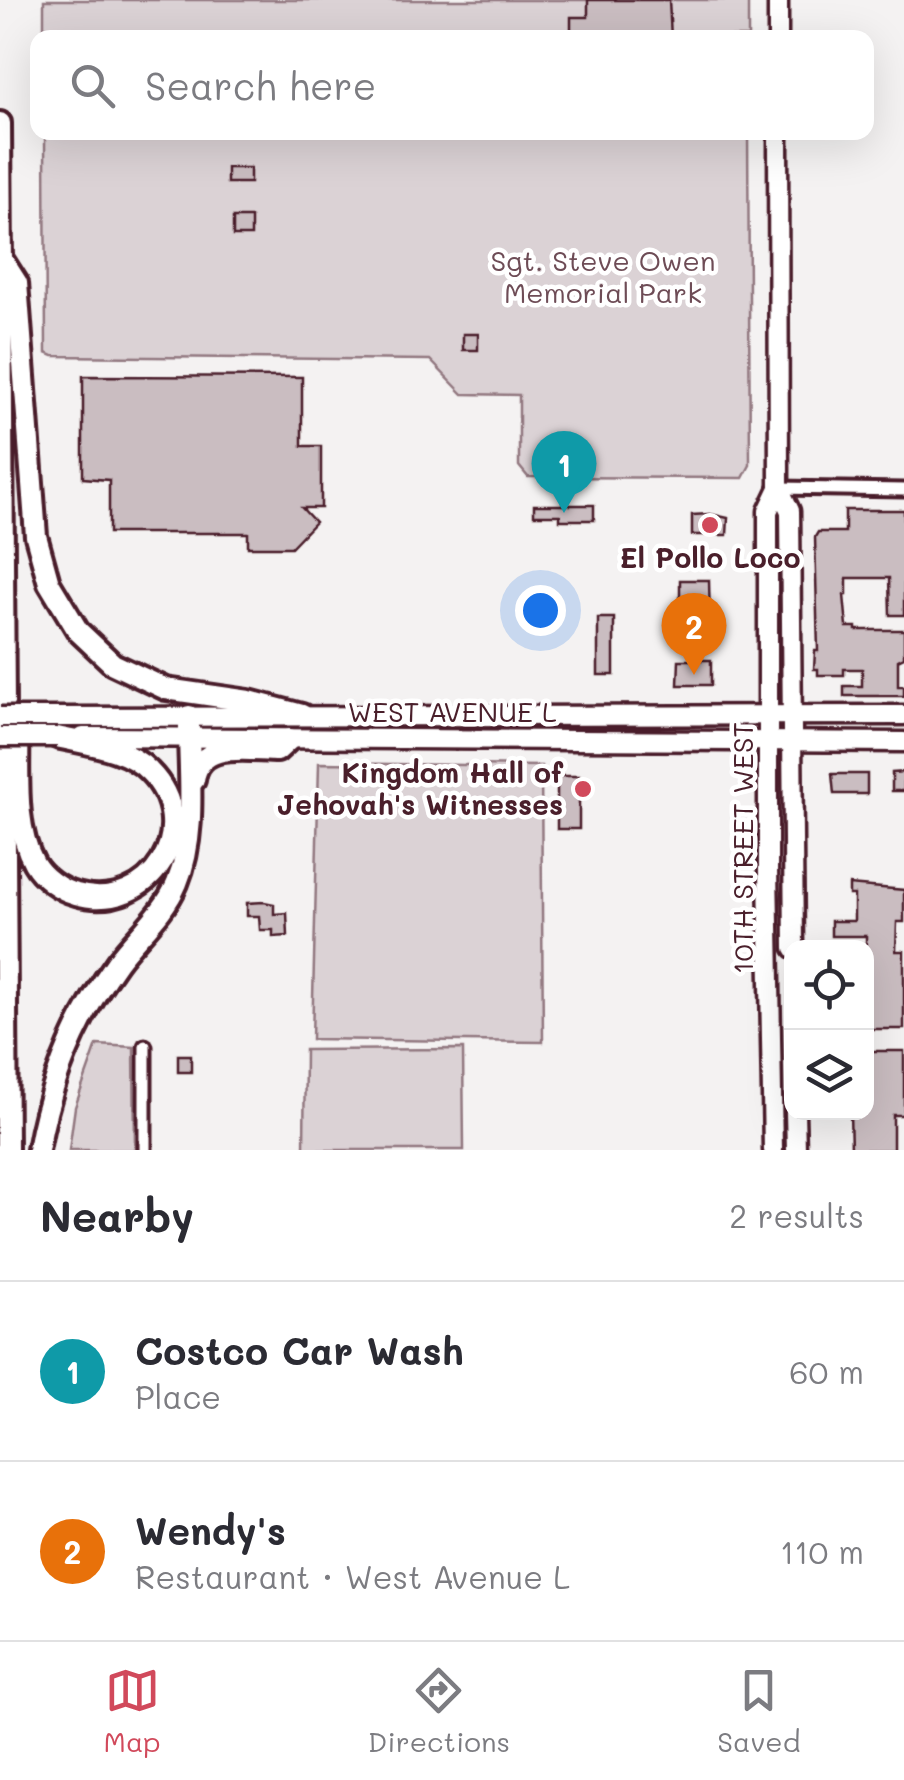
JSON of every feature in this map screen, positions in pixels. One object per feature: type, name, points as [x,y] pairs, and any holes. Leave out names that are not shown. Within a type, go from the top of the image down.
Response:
[{"type":"highway","points":[[0,124],[7,1150]]},
{"type":"highway","points":[[2,260],[17,283],[36,536],[49,583],[78,631],[113,664],[166,689],[250,701],[302,715]]},
{"type":"highway","points":[[4,619],[16,681],[25,842],[36,866],[67,892],[108,899],[127,894],[156,872],[165,856],[172,835],[164,791],[148,769],[58,727]]},
{"type":"highway","points":[[38,1150],[60,1064],[77,1028],[119,960],[165,905],[178,881],[188,843],[189,716]]},
{"type":"highway","points":[[188,801],[195,769],[203,758],[218,750],[277,751],[290,740]]},
{"type":"main road","points":[[778,0],[778,30]]},
{"type":"main road","name":"10TH STREET WEST","points":[[778,140],[779,488],[790,512],[794,940]]},
{"type":"main road","name":"10TH STREET WEST","points":[[773,1150],[768,511],[779,488]]},
{"type":"main road","name":"WEST AVENUE L","points":[[0,737],[58,727],[189,716],[904,715]]},
{"type":"main road","name":"WEST AVENUE L","points":[[0,717],[58,727],[188,738],[904,742]]},
{"type":"main road","points":[[796,1120],[796,1150]]},
{"type":"street","points":[[779,488],[904,490]]},
{"type":"street","points":[[144,1046],[145,1150]]},
{"type":"green space","points":[[44,0],[748,0],[748,30],[44,30]]},
{"type":"green space","name":"Sgt. Steve Owen Memorial Park","points":[[45,140],[748,140],[750,465],[743,478],[528,477],[519,466],[519,395],[463,394],[430,360],[46,353]]},
{"type":"green space","points":[[319,763],[541,766],[543,1042],[312,1039]]},
{"type":"green space","points":[[97,1045],[134,1047],[135,1150],[69,1150],[75,1107]]},
{"type":"green space","points":[[463,1049],[464,1150],[304,1150],[305,1050]]},
{"type":"building","points":[[588,0],[669,0],[671,30],[571,30],[571,17],[588,17]]},
{"type":"building","points":[[227,168],[250,168],[250,183],[227,183]]},
{"type":"building","points":[[233,218],[251,218],[251,236],[233,236]]},
{"type":"building","points":[[463,334],[478,334],[478,350],[463,350]]},
{"type":"building","points":[[83,376],[302,377],[302,446],[321,446],[321,508],[302,508],[315,522],[291,547],[248,547],[248,533],[109,533],[109,480],[83,478]]},
{"type":"building","points":[[534,505],[594,505],[594,520],[534,515]]},
{"type":"building","points":[[845,510],[904,510],[904,615],[890,615],[889,578],[847,578],[844,595],[847,627],[904,630],[898,686],[904,686],[904,696],[844,696],[844,686],[862,686],[862,669],[844,669],[844,675],[818,675],[818,669],[814,669],[818,651],[815,537],[818,532],[845,532]]},
{"type":"building","name":"El Pollo Loco","points":[[692,515],[728,518],[727,535],[692,535]]},
{"type":"building","points":[[680,580],[709,580],[710,623],[680,623]]},
{"type":"building","points":[[598,618],[614,618],[614,675],[598,675]]},
{"type":"building","points":[[679,660],[711,660],[711,685],[678,685]]},
{"type":"building","points":[[904,772],[904,791],[892,791],[892,773]]},
{"type":"building","points":[[832,774],[867,774],[867,794],[834,794]]},
{"type":"building","points":[[557,776],[579,776],[579,829],[557,829]]},
{"type":"building","points":[[849,885],[904,890],[904,922],[897,922],[896,951],[904,951],[904,1029],[874,1029],[874,940],[866,940],[866,936],[831,936],[831,921],[854,921],[854,895],[849,895]]},
{"type":"building","points":[[247,903],[274,904],[274,914],[287,913],[288,936],[273,937],[273,930],[260,930],[259,916],[247,916]]},
{"type":"building","points":[[874,1051],[904,1051],[904,1115],[893,1115],[893,1150],[851,1150],[850,1120],[874,1120]]},
{"type":"building","points":[[178,1055],[191,1055],[191,1072],[178,1072]]},
{"type":"place","name":"Costco Car Wash","points":[[564,513]]},
{"type":"place","name":"El Pollo Loco","points":[[710,525]]},
{"type":"place","name":"Wendy's","points":[[694,675]]},
{"type":"place","name":"Kingdom Hall of Jehovah's Witnesses","points":[[583,789]]}]
